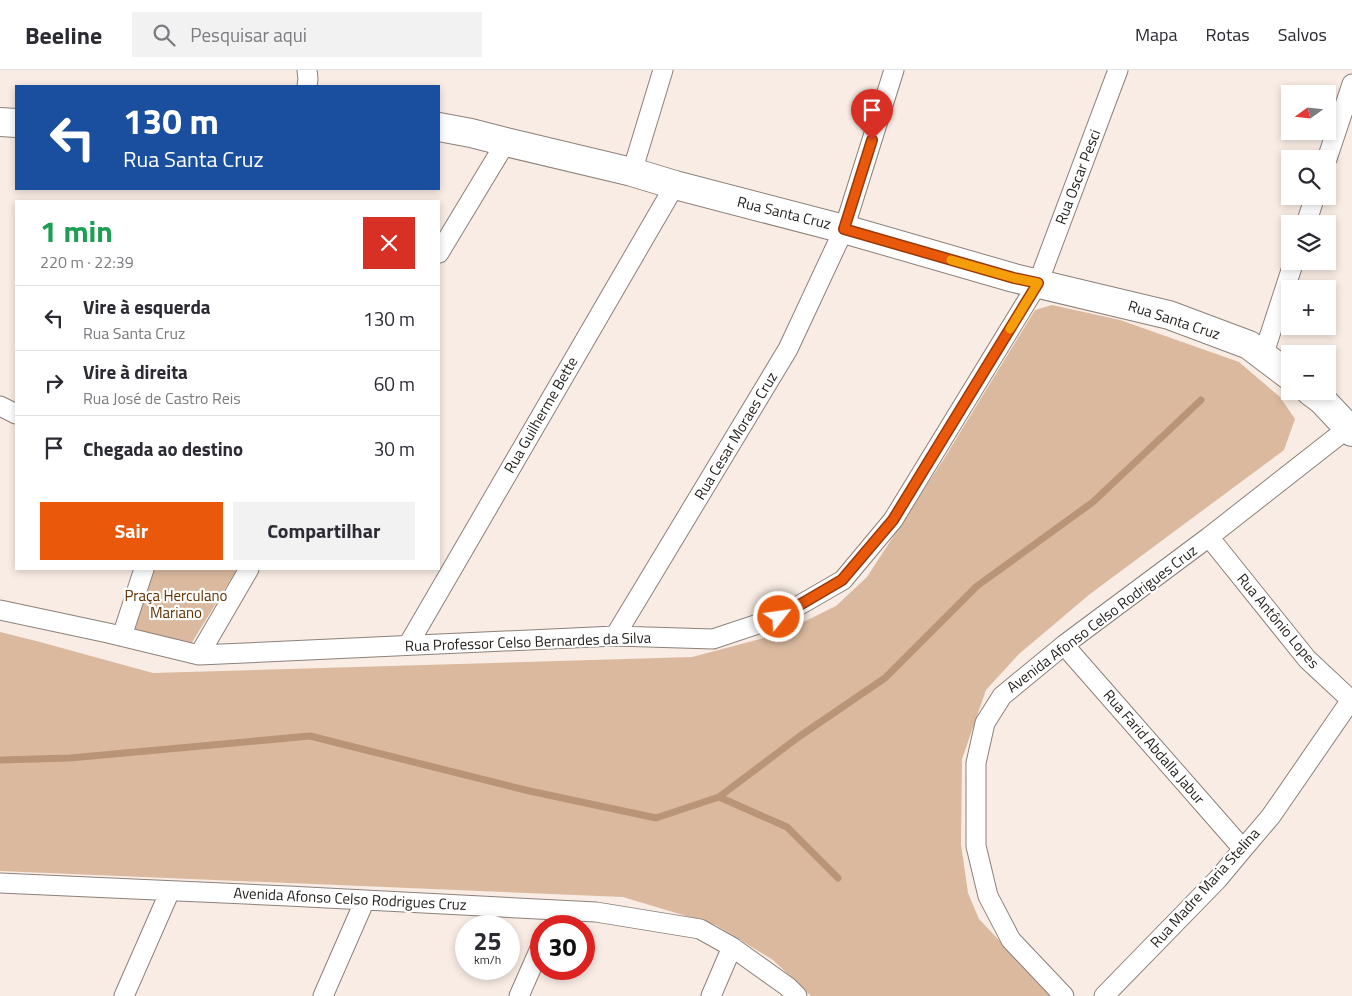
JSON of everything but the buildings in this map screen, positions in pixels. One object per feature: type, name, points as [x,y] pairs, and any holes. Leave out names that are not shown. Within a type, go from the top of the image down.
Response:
[{"type":"street","points":[[307,85],[308,70]]},
{"type":"street","points":[[632,172],[664,70]]},
{"type":"street","name":"Rua Cesar Moraes Cruz","points":[[615,636],[788,349],[844,229],[894,70]]},
{"type":"street","name":"Rua Oscar Pesci","points":[[1038,283],[1118,70]]},
{"type":"street","points":[[1330,150],[1352,84]]},
{"type":"street","points":[[0,122],[15,123]]},
{"type":"street","name":"Rua Santa Cruz","points":[[440,127],[632,172],[844,229],[1014,278],[1169,315],[1249,345],[1281,369]]},
{"type":"street","points":[[440,251],[506,142]]},
{"type":"street","name":"Rua Guilherme Bette","points":[[408,645],[675,185]]},
{"type":"street","points":[[1263,356],[1291,270]]},
{"type":"street","name":"Rua Professor Celso Bernardes da Silva","points":[[0,610],[122,636],[199,655],[615,636],[713,639],[779,617],[842,580],[893,520],[1038,283]]},
{"type":"street","points":[[1322,400],[1350,430]]},
{"type":"street","points":[[0,406],[15,414]]},
{"type":"street","name":"Avenida Afonso Celso Rodrigues Cruz","points":[[1064,996],[1011,940],[988,896],[976,846],[976,763],[985,723],[1002,696],[1064,646],[1350,430]]},
{"type":"street","name":"Rua Antônio Lopes","points":[[1209,537],[1307,659],[1351,701]]},
{"type":"street","points":[[122,636],[144,570]]},
{"type":"street","points":[[199,655],[248,570]]},
{"type":"street","name":"Rua Farid Abdalla Jabur","points":[[1064,646],[1243,849]]},
{"type":"street","name":"Rua Madre Maria Stelina","points":[[1104,996],[1218,879],[1271,816],[1351,701]]},
{"type":"street","name":"Avenida Afonso Celso Rodrigues Cruz","points":[[0,883],[365,900],[530,916]]},
{"type":"street","points":[[124,996],[170,891]]},
{"type":"street","points":[[323,996],[365,900]]},
{"type":"street","name":"Avenida Afonso Celso Rodrigues Cruz","points":[[575,915],[596,912],[700,930],[732,947],[788,987],[797,996]]},
{"type":"street","points":[[711,996],[732,947]]},
{"type":"street","points":[[519,996],[530,971]]},
{"type":"green space","points":[[1052,305],[1120,320],[1239,362],[1280,397],[1295,419],[1284,450],[1090,594],[1019,654],[986,690],[962,759],[961,844],[968,893],[979,919],[1050,996],[811,996],[773,960],[716,925],[623,897],[0,871],[0,632],[153,673],[692,657],[779,634],[836,606],[867,577],[945,457],[1035,310]]},
{"type":"green space","name":"Praça Herculano Mariano","points":[[154,570],[236,570],[191,644],[132,632]]},
{"type":"waterway","points":[[0,760],[70,758],[310,736],[525,790],[656,818],[719,797],[800,736],[885,678],[977,586],[1093,502],[1201,400]]},
{"type":"waterway","points":[[719,797],[787,827],[838,878]]},
{"type":"slow traffic","points":[[951,260],[1038,283],[1010,329]]},
{"type":"route","points":[[779,617],[842,580],[893,520],[1038,283],[1014,278],[844,229],[872,140]]}]
